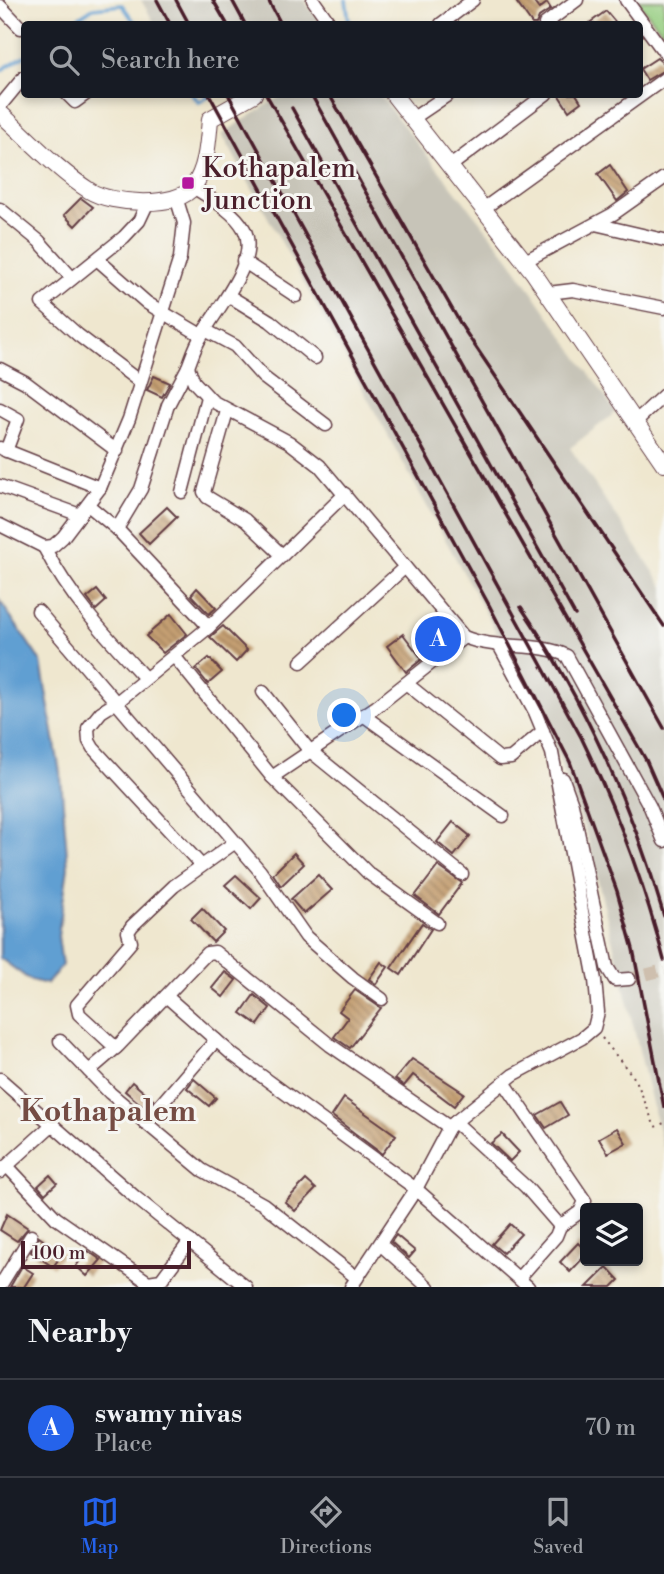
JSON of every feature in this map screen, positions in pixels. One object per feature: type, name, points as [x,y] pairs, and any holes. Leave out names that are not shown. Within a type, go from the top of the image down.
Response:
[{"type":"main road","points":[[0,113],[94,194],[148,202],[176,197],[193,187],[207,148],[210,119],[247,98]]},
{"type":"main road","points":[[396,98],[525,261],[664,464]]},
{"type":"street","points":[[445,21],[473,0]]},
{"type":"street","points":[[549,21],[577,0]]},
{"type":"street","points":[[626,0],[639,21]]},
{"type":"street","points":[[0,6],[21,27]]},
{"type":"street","points":[[643,26],[664,52]]},
{"type":"street","points":[[643,94],[664,79]]},
{"type":"street","points":[[0,106],[21,81]]},
{"type":"street","points":[[412,119],[443,98]]},
{"type":"street","points":[[449,167],[541,98]]},
{"type":"street","points":[[483,209],[638,98]]},
{"type":"street","points":[[525,261],[596,224],[664,178]]},
{"type":"street","points":[[117,529],[141,489],[168,405],[203,333],[229,296],[243,261],[247,242],[245,230],[214,200],[193,187]]},
{"type":"street","points":[[0,525],[44,547],[52,546],[63,537],[100,488],[117,451],[164,314],[183,240],[184,223],[176,197]]},
{"type":"street","points":[[140,383],[43,305],[46,297],[98,260],[139,221],[148,202]]},
{"type":"street","points":[[0,209],[39,241],[72,278]]},
{"type":"street","points":[[596,224],[664,240]]},
{"type":"street","points":[[98,260],[164,314],[235,346],[263,377],[326,425]]},
{"type":"street","points":[[243,261],[296,296]]},
{"type":"street","points":[[548,293],[573,290],[664,308]]},
{"type":"street","points":[[229,296],[270,321],[315,358]]},
{"type":"street","points":[[188,367],[194,382],[207,397],[227,411],[295,446],[320,466],[464,637],[484,645],[558,652],[566,656],[650,807],[664,841]]},
{"type":"street","points":[[0,369],[25,382],[117,451]]},
{"type":"street","points":[[635,422],[664,395]]},
{"type":"street","points":[[182,492],[207,397]]},
{"type":"street","points":[[0,409],[18,419],[3,449],[100,488]]},
{"type":"street","points":[[227,411],[204,492],[207,497],[245,520],[282,555]]},
{"type":"street","points":[[0,486],[84,510],[117,529],[209,627]]},
{"type":"street","points":[[201,865],[89,741],[87,733],[93,719],[209,627],[345,494]]},
{"type":"street","points":[[44,547],[61,580],[85,614],[145,678]]},
{"type":"street","points":[[302,662],[405,568]]},
{"type":"street","points":[[38,611],[277,893],[306,937],[382,999]]},
{"type":"street","points":[[272,777],[407,684],[464,637]]},
{"type":"street","points":[[500,647],[543,731],[572,804],[607,967],[615,980],[629,979]]},
{"type":"street","points":[[174,656],[272,777],[368,873],[437,923]]},
{"type":"street","points":[[407,684],[499,759],[511,758],[543,731]]},
{"type":"street","points":[[263,692],[309,750],[462,874]]},
{"type":"street","points":[[363,716],[503,816]]},
{"type":"street","points":[[60,1041],[145,1123],[202,1170],[263,1204],[354,1282],[416,1189],[452,1124],[504,1082],[582,1038],[594,1028],[598,1012],[595,980],[552,753]]},
{"type":"street","points":[[116,1048],[79,1014],[77,1005],[131,942],[128,932],[132,926],[201,865],[234,843]]},
{"type":"street","points":[[89,1071],[116,1048],[207,953],[215,952],[330,1045],[452,1124],[534,1196],[560,1226]]},
{"type":"street","points":[[166,996],[215,1040],[416,1189],[524,1283],[560,1226],[580,1212],[585,1201],[504,1082]]},
{"type":"street","points":[[145,1123],[215,1040]]},
{"type":"street","points":[[2,1084],[246,1287]]},
{"type":"street","points":[[52,1124],[3,1169],[56,1218],[148,1282],[161,1280],[190,1241]]},
{"type":"street","points":[[0,1286],[31,1236]]},
{"type":"street","points":[[380,1244],[428,1287]]},
{"type":"path","points":[[594,1028],[636,1080],[655,1127],[664,1124]]},
{"type":"shaded area","points":[[141,0],[304,0],[319,21],[153,21]]},
{"type":"shaded area","points":[[278,98],[381,98],[505,253],[616,412],[570,448],[664,587],[664,1152],[587,836],[555,746],[499,637],[222,134]]},
{"type":"green space","points":[[637,0],[664,0],[664,34],[640,4]]},
{"type":"water","points":[[0,601],[41,662],[61,778],[68,868],[58,936],[62,965],[47,984],[30,980],[0,958]]},
{"type":"building","points":[[532,0],[539,9],[547,3],[551,9],[537,21],[530,21],[517,3]]},
{"type":"building","points":[[606,11],[614,21],[592,21]]},
{"type":"building","points":[[657,58],[664,64],[664,70],[647,80],[643,67]]},
{"type":"building","points":[[561,98],[578,98],[581,102],[569,111]]},
{"type":"building","points":[[610,165],[628,192],[617,201],[598,174]]},
{"type":"building","points":[[81,198],[93,207],[75,226],[64,215]]},
{"type":"building","points":[[154,376],[170,383],[162,397],[147,390]]},
{"type":"building","points":[[167,507],[177,517],[149,544],[139,533]]},
{"type":"building","points":[[197,588],[216,608],[209,614],[191,595]]},
{"type":"building","points":[[97,590],[106,601],[96,610],[87,598]]},
{"type":"building","points":[[171,614],[187,634],[163,653],[146,636]]},
{"type":"building","points":[[440,622],[451,635],[437,645],[426,632]]},
{"type":"building","points":[[223,626],[247,650],[236,662],[210,637]]},
{"type":"building","points":[[403,634],[422,659],[406,672],[387,646]]},
{"type":"building","points":[[209,658],[222,672],[208,684],[196,669]]},
{"type":"building","points":[[453,822],[470,836],[454,856],[437,842]]},
{"type":"building","points":[[294,853],[304,864],[281,886],[273,874]]},
{"type":"building","points":[[438,866],[462,883],[439,914],[415,896]]},
{"type":"building","points":[[236,875],[261,898],[251,909],[225,885]]},
{"type":"building","points":[[318,875],[332,890],[304,914],[291,899]]},
{"type":"building","points":[[202,908],[224,931],[213,942],[191,919]]},
{"type":"building","points":[[422,923],[431,929],[401,975],[391,968]]},
{"type":"building","points":[[381,962],[388,967],[376,984],[369,979]]},
{"type":"building","points":[[225,972],[236,980],[223,997],[212,988]]},
{"type":"building","points":[[355,990],[381,1008],[350,1048],[334,1037],[348,1018],[339,1011]]},
{"type":"building","points":[[254,995],[270,1008],[258,1025],[241,1013]]},
{"type":"building","points":[[412,1059],[464,1093],[454,1106],[413,1075],[404,1086],[395,1079]]},
{"type":"building","points":[[194,1079],[216,1098],[209,1106],[187,1088]]},
{"type":"building","points":[[132,1082],[153,1100],[146,1109],[125,1091]]},
{"type":"building","points":[[344,1098],[396,1135],[382,1154],[332,1116]]},
{"type":"building","points":[[560,1102],[568,1115],[546,1128],[537,1115]]},
{"type":"building","points":[[617,1128],[626,1143],[608,1153],[599,1138]]},
{"type":"building","points":[[502,1134],[519,1152],[510,1161],[491,1143]]},
{"type":"building","points":[[50,1175],[57,1183],[45,1194],[38,1186]]},
{"type":"building","points":[[306,1180],[316,1189],[295,1211],[285,1202]]},
{"type":"building","points":[[7,1214],[28,1228],[17,1241],[0,1230]]},
{"type":"building","points":[[510,1224],[521,1234],[503,1253],[492,1244]]},
{"type":"building","points":[[396,1235],[415,1251],[409,1258],[391,1242]]},
{"type":"building","points":[[39,1237],[62,1254],[53,1267],[31,1252]]},
{"type":"building","points":[[578,1243],[580,1245],[580,1261],[570,1272],[560,1262]]},
{"type":"building","points":[[88,1251],[101,1260],[87,1276],[76,1266]]},
{"type":"building","points":[[22,1266],[33,1273],[24,1287],[10,1287]]},
{"type":"building","points":[[607,1267],[619,1280],[612,1287],[587,1287]]},
{"type":"waterway","points":[[346,0],[349,21]]},
{"type":"waterway","points":[[74,21],[93,8],[122,5],[134,21]]},
{"type":"waterway","points":[[0,71],[21,58]]},
{"type":"waterway","points":[[196,98],[199,102],[206,98]]},
{"type":"tunnel","points":[[629,979],[664,970]]},
{"type":"railway","points":[[157,0],[168,21]]},
{"type":"railway","points":[[176,0],[187,21]]},
{"type":"railway","points":[[213,0],[225,21]]},
{"type":"railway","points":[[232,0],[243,21]]},
{"type":"railway","points":[[268,0],[279,21]]},
{"type":"railway","points":[[211,98],[489,605],[570,762],[617,891],[633,949],[664,1107]]},
{"type":"railway","points":[[230,98],[581,737],[628,846],[648,902],[664,960]]},
{"type":"railway","points":[[268,98],[646,760],[664,801]]},
{"type":"railway","points":[[313,98],[664,728]]},
{"type":"railway","points":[[331,98],[463,328],[664,626]]},
{"type":"railway","points":[[292,108],[575,615]]},
{"type":"railway","points":[[521,607],[566,679],[586,717],[622,796],[664,916]]},
{"type":"place","name":"Kothapalem Junction","points":[[188,183]]},
{"type":"place","name":"swamy nivas","points":[[438,639]]},
{"type":"district","name":"Kothapalem","points":[[108,1111]]}]
